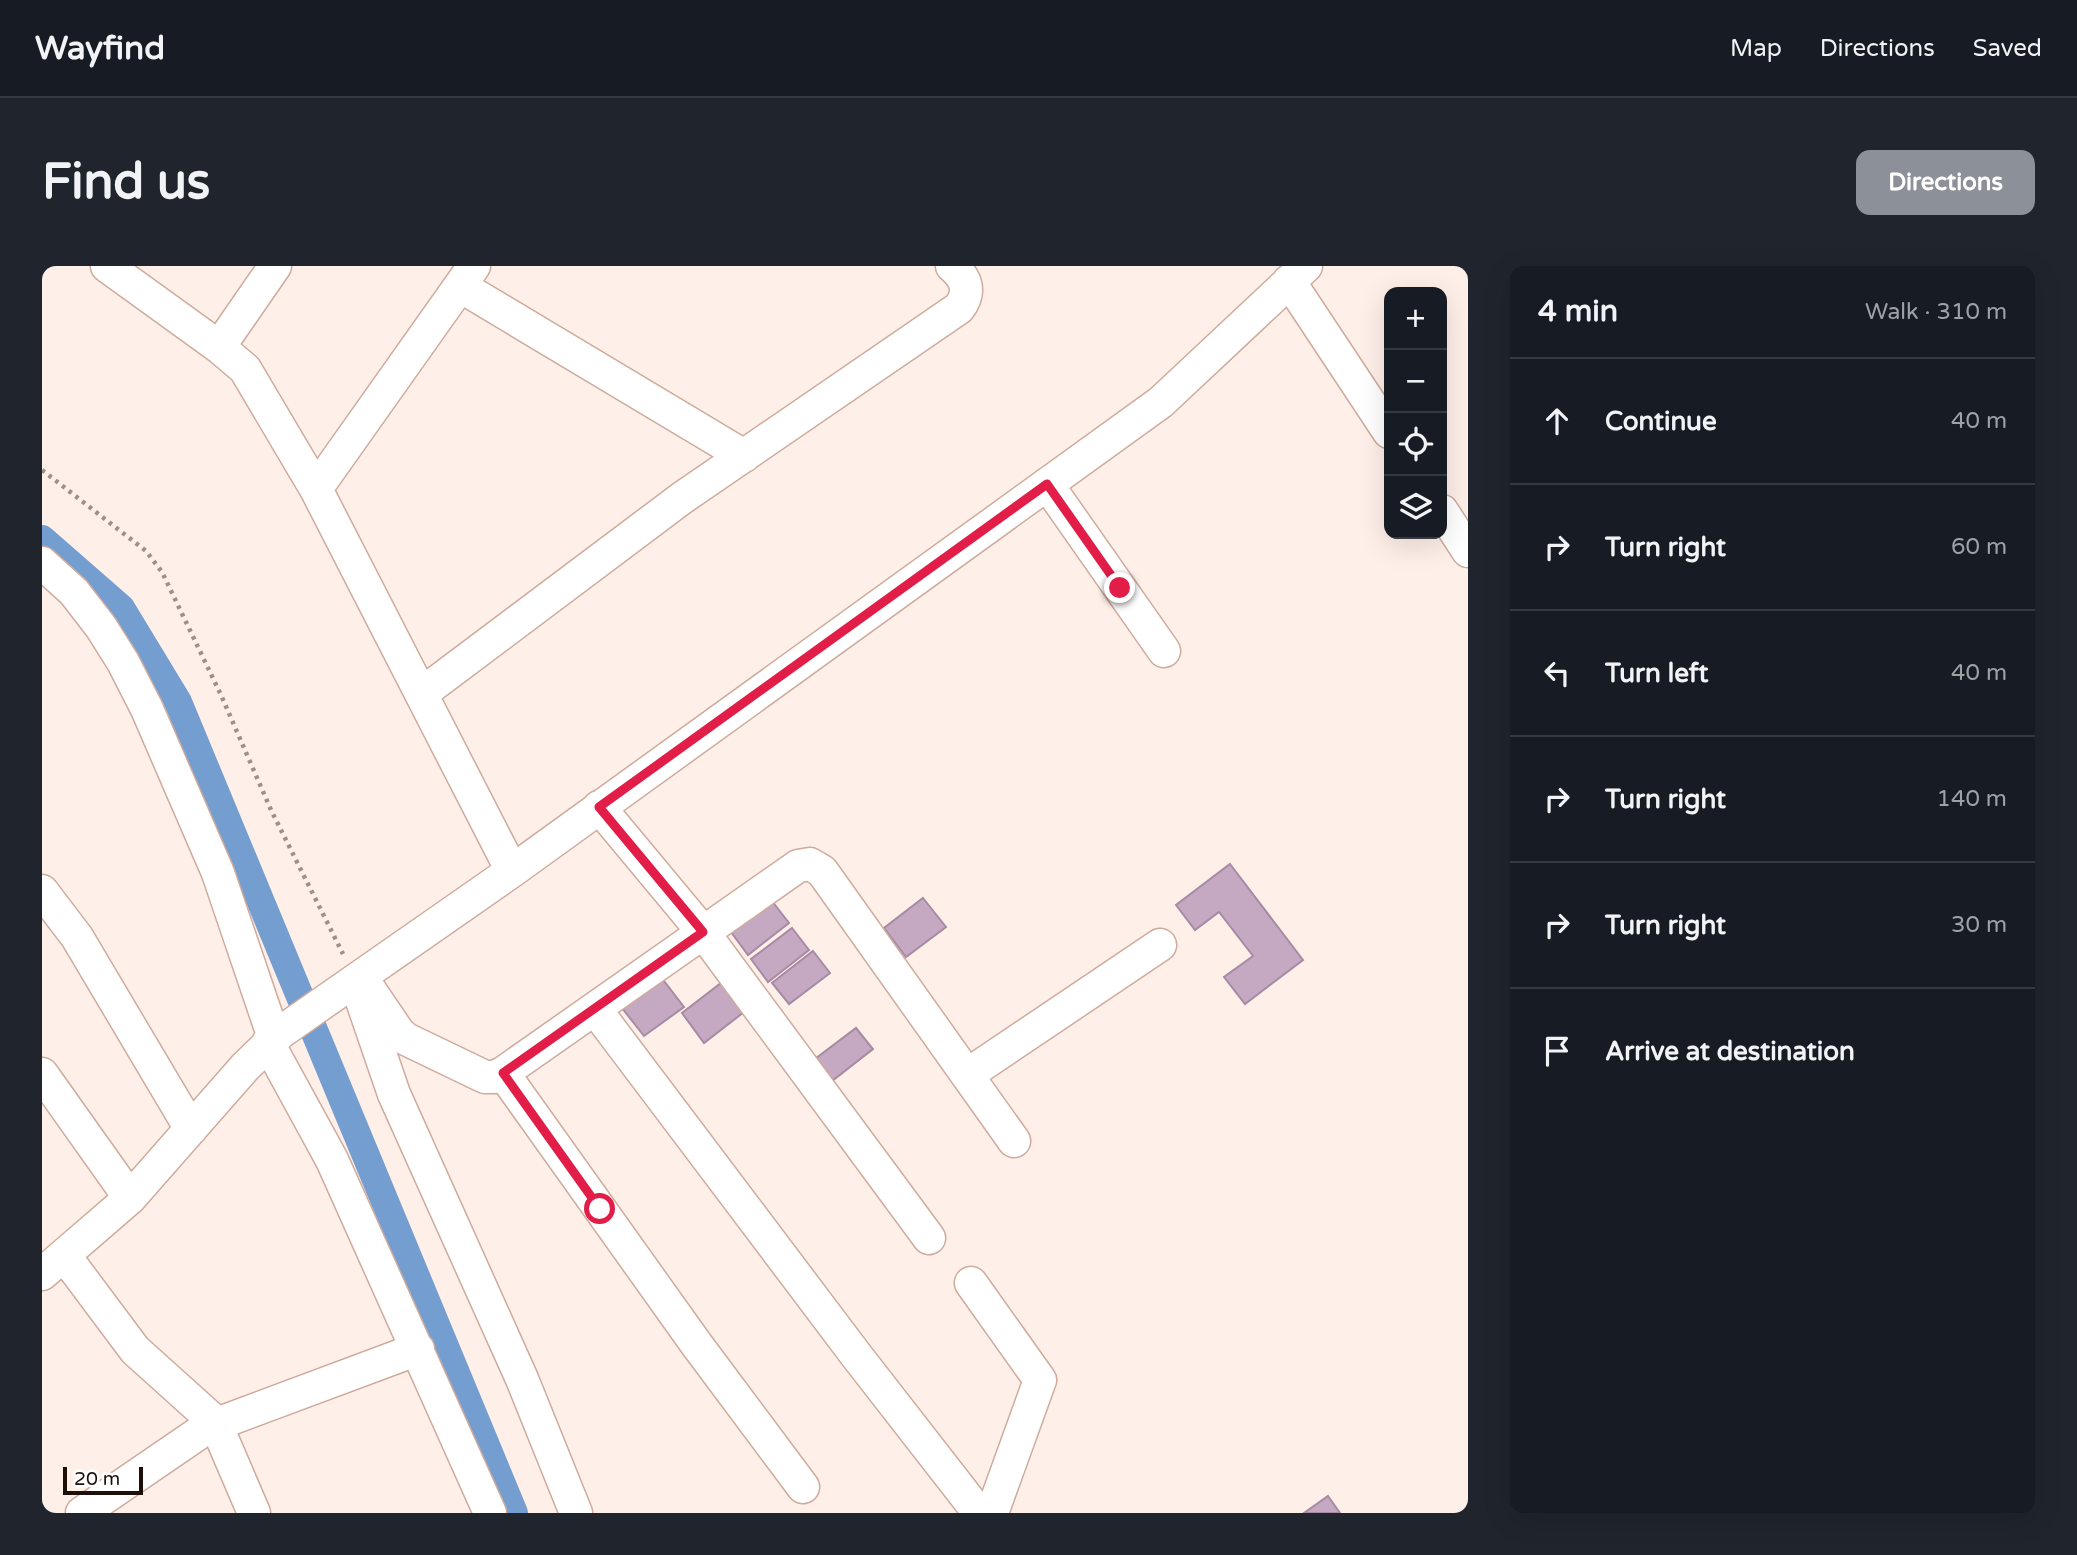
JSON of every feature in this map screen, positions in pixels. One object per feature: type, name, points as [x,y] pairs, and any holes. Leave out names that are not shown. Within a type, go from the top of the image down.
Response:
[{"type":"street","points":[[107,266],[245,369],[316,489],[512,871]]},
{"type":"street","points":[[219,347],[275,266]]},
{"type":"street","points":[[421,694],[682,498],[959,308],[967,291],[965,281],[952,266]]},
{"type":"street","points":[[254,1513],[215,1422],[135,1350],[53,1264],[130,1198],[274,1038],[512,871],[1161,401],[1297,274],[1384,423]]},
{"type":"street","points":[[316,489],[467,276],[744,456]]},
{"type":"street","points":[[1047,484],[1164,651]]},
{"type":"street","points":[[1447,519],[1468,551]]},
{"type":"street","points":[[42,563],[74,592],[101,626],[141,697],[218,873],[274,1038],[418,1349],[490,1513]]},
{"type":"street","points":[[599,807],[703,932],[929,1238]]},
{"type":"street","points":[[355,980],[406,1039],[485,1077],[494,1077],[798,866],[810,864],[822,871],[1014,1142]]},
{"type":"street","points":[[42,891],[77,937],[191,1129]]},
{"type":"street","points":[[967,1075],[1160,945]]},
{"type":"street","points":[[355,980],[394,1094],[522,1379],[576,1513]]},
{"type":"street","points":[[595,1009],[979,1513]]},
{"type":"street","points":[[503,1073],[697,1345],[803,1487]]},
{"type":"street","points":[[42,1074],[130,1198]]},
{"type":"street","points":[[971,1283],[1040,1380],[992,1513]]},
{"type":"street","points":[[82,1513],[215,1422],[225,1421],[418,1349]]},
{"type":"path","points":[[42,471],[146,551],[162,572],[221,695],[271,810],[355,980]]},
{"type":"building","points":[[1230,864],[1303,960],[1245,1004],[1224,977],[1253,956],[1219,912],[1195,930],[1176,905]]},
{"type":"building","points":[[923,898],[946,927],[906,957],[884,928]]},
{"type":"building","points":[[772,901],[789,923],[748,955],[731,932]]},
{"type":"building","points":[[792,928],[809,950],[768,982],[751,959]]},
{"type":"building","points":[[813,951],[830,973],[789,1004],[772,983]]},
{"type":"building","points":[[661,977],[684,1007],[644,1036],[622,1008]]},
{"type":"building","points":[[721,983],[744,1012],[704,1043],[682,1013]]},
{"type":"building","points":[[856,1028],[873,1049],[832,1081],[815,1059]]},
{"type":"building","points":[[1328,1496],[1340,1513],[1304,1513]]},
{"type":"waterway","points":[[42,539],[121,608],[178,702],[514,1513]]},
{"type":"route","points":[[600,1209],[503,1073],[703,932],[599,807],[1047,484],[1120,588]]}]
